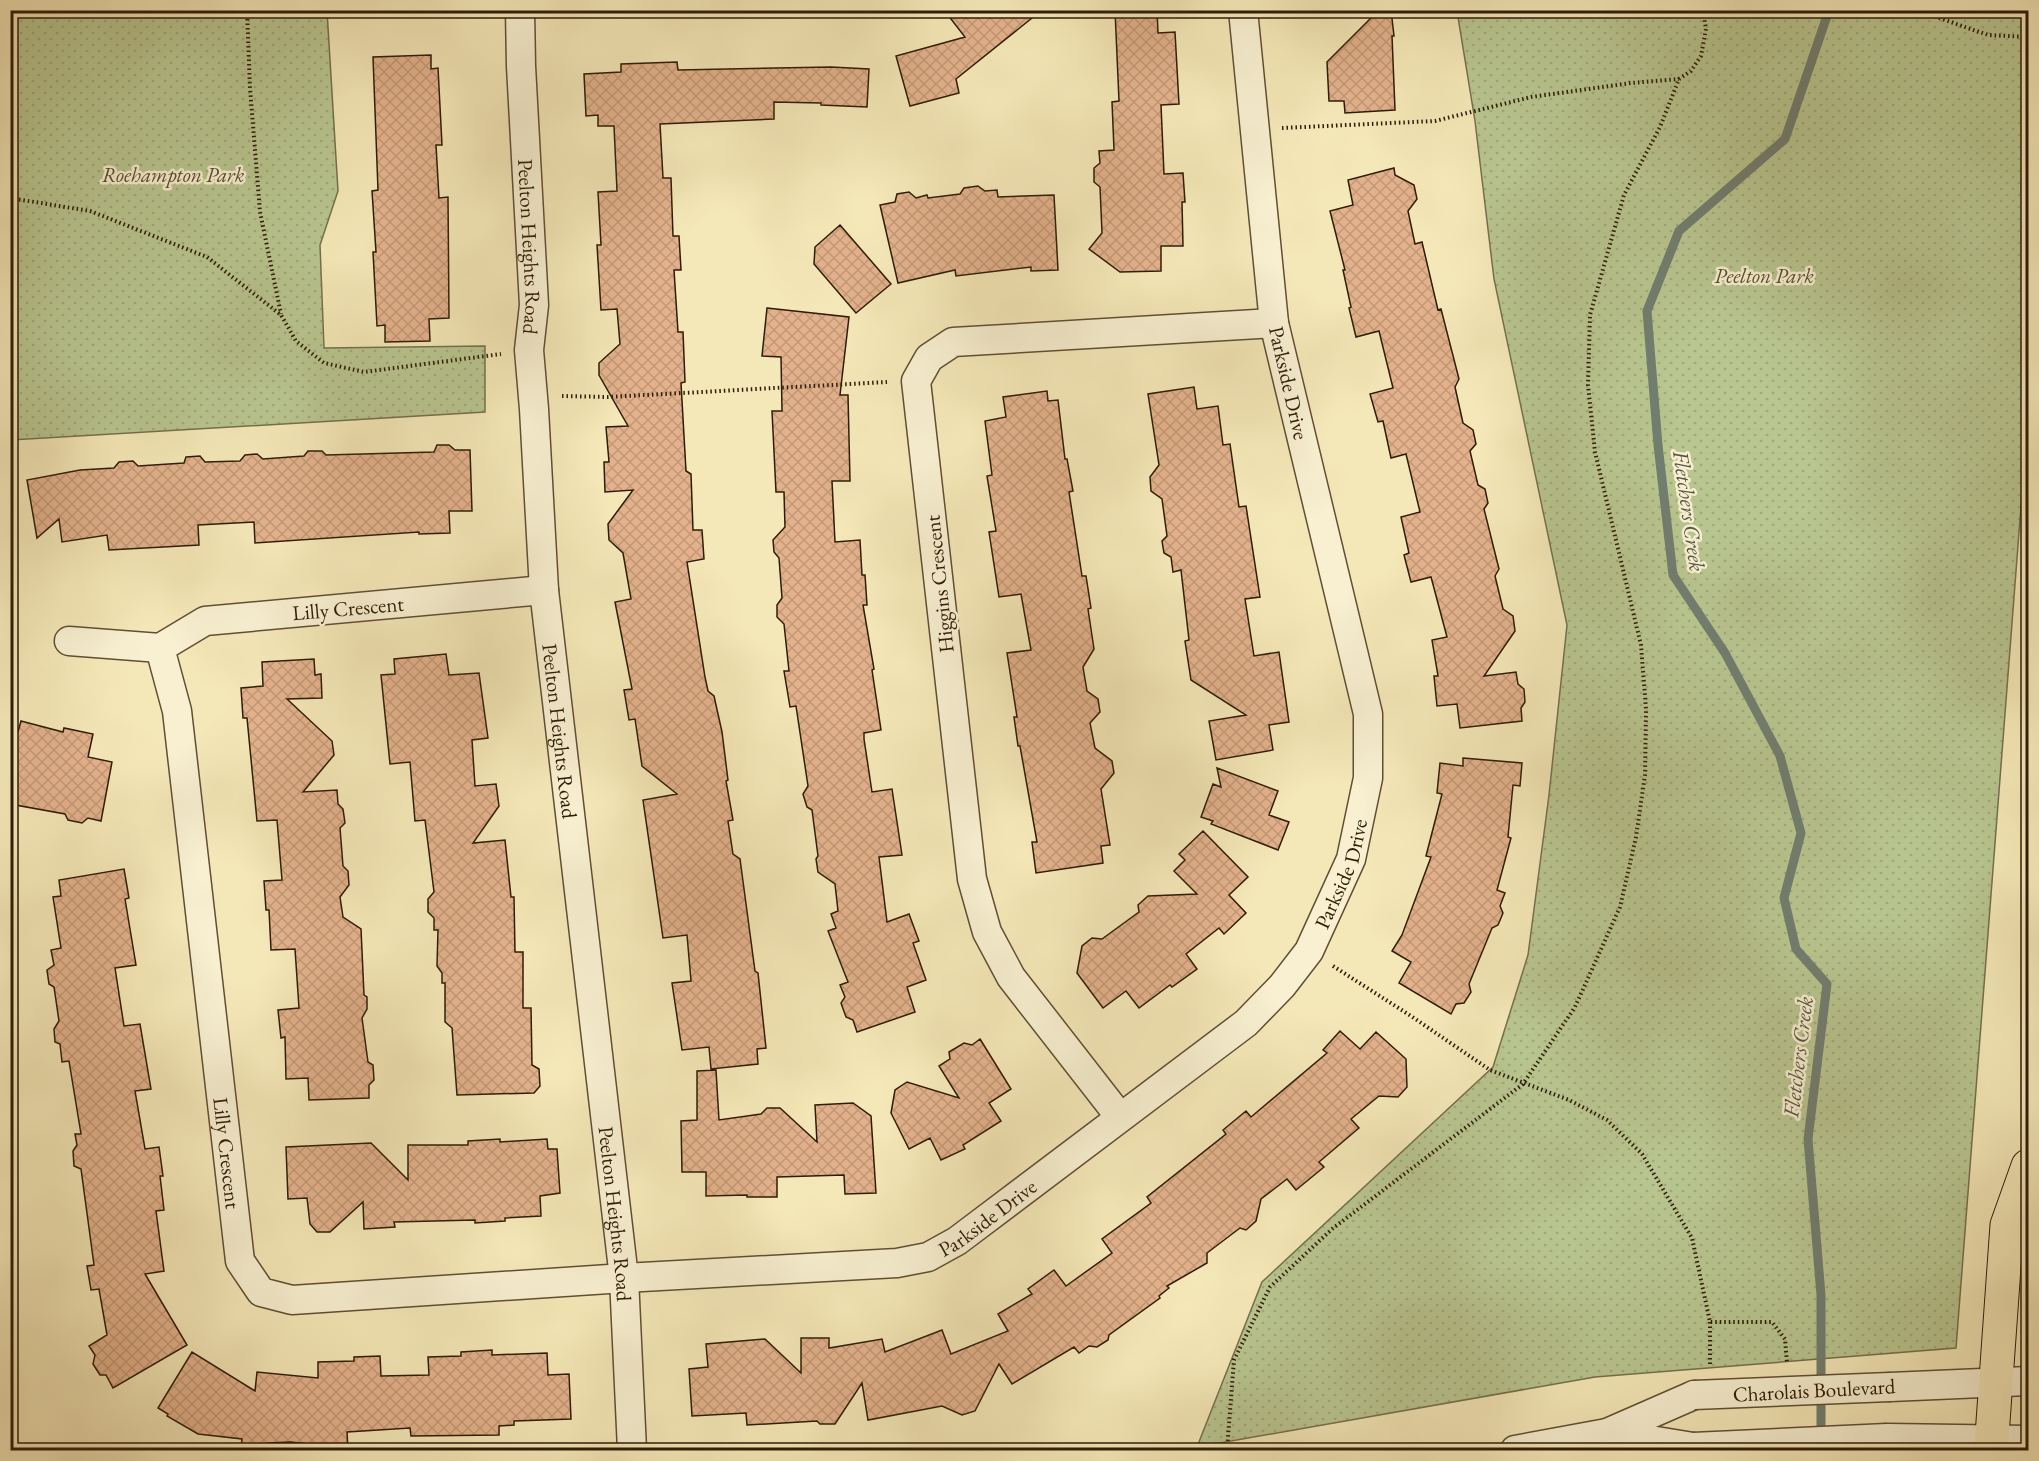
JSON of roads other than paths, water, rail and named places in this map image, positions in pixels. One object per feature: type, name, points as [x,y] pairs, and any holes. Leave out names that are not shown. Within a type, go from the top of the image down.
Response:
[{"type":"main road","points":[[1991,1445],[2007,1226],[2028,1166]]},
{"type":"street","name":"Peelton Heights Road","points":[[520,10],[534,305],[529,350],[544,590],[624,1278],[632,1450]]},
{"type":"street","name":"Parkside Drive","points":[[624,1278],[897,1263],[928,1257],[957,1241],[1246,1023],[1282,986],[1310,951],[1351,859],[1368,778],[1368,714],[1274,323],[1243,10]]},
{"type":"street","name":"Higgins Crescent","points":[[1120,1117],[1011,977],[987,932],[972,879],[916,381],[929,358],[953,342],[1274,323]]},
{"type":"street","name":"Lilly Crescent","points":[[544,590],[205,621],[160,648],[177,711],[240,1261],[261,1292],[292,1300],[624,1278]]},
{"type":"street","points":[[69,641],[160,648]]},
{"type":"street","name":"Charolais Boulevard","points":[[1515,1450],[1607,1433],[1705,1395],[2028,1381]]},
{"type":"street","name":"Charolais Boulevard","points":[[1607,1433],[1693,1447],[1887,1438],[1991,1445],[2028,1440]]},
{"type":"waterway","name":"Fletchers Creek","points":[[1821,1438],[1821,1295],[1808,1139],[1827,984],[1796,949],[1784,898],[1801,833],[1780,756],[1725,653],[1673,575],[1658,445],[1647,311],[1679,231],[1785,139],[1829,10]]},
{"type":"park label","name":"Roehampton Park","points":[[173,174]]},
{"type":"park label","name":"Peelton Park","points":[[1764,275]]}]
